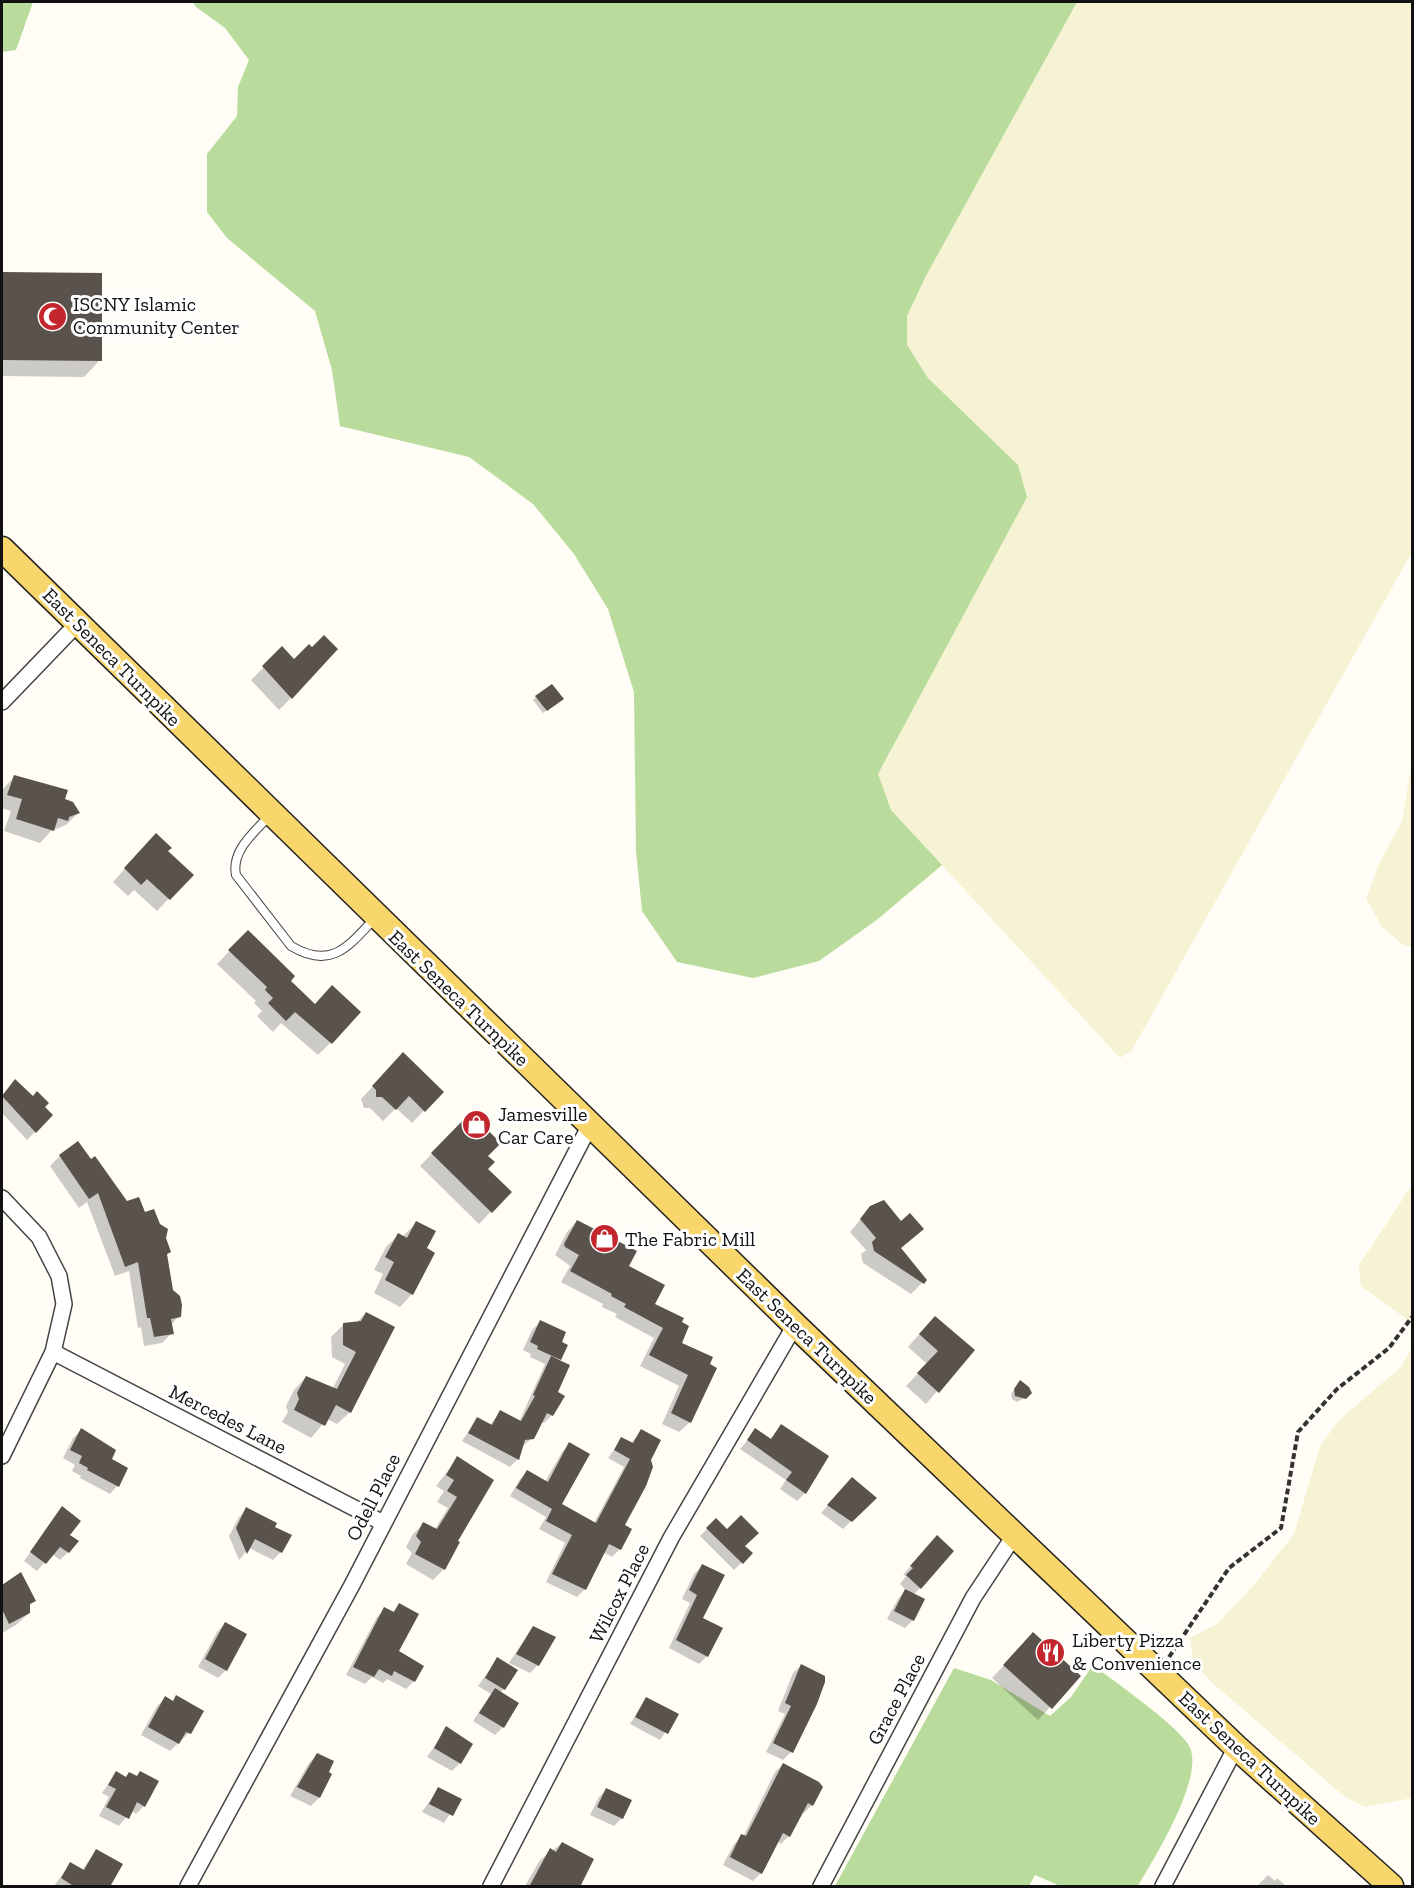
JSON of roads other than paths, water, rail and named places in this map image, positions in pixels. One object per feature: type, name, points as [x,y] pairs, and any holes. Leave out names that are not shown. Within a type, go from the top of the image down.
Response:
[{"type":"main road","name":"East Seneca Turnpike","points":[[2,549],[376,917],[1014,1536],[1236,1747],[1391,1887]]},
{"type":"street","points":[[2,702],[78,623]]},
{"type":"street","name":"Odell Place","points":[[188,1887],[383,1523],[590,1125]]},
{"type":"street","points":[[2,1198],[39,1237],[59,1276],[64,1304],[53,1352],[2,1456]]},
{"type":"street","name":"Wilcox Place","points":[[491,1887],[671,1538],[795,1325]]},
{"type":"street","name":"Mercedes Lane","points":[[53,1352],[383,1523]]},
{"type":"street","name":"Grace Place","points":[[821,1887],[973,1598],[1014,1536]]},
{"type":"street","points":[[1163,1887],[1236,1747]]},
{"type":"lane","points":[[271,814],[238,852],[234,865],[236,875],[291,946],[303,953],[331,956],[343,951],[376,917]]},
{"type":"place","name":"ISCNY Islamic Community Center","points":[[52,316]]},
{"type":"place","name":"Jamesville Car Care","points":[[477,1125]]},
{"type":"place","name":"The Fabric Mill","points":[[604,1239]]},
{"type":"place","name":"Liberty Pizza & Convenience","points":[[1051,1652]]}]
